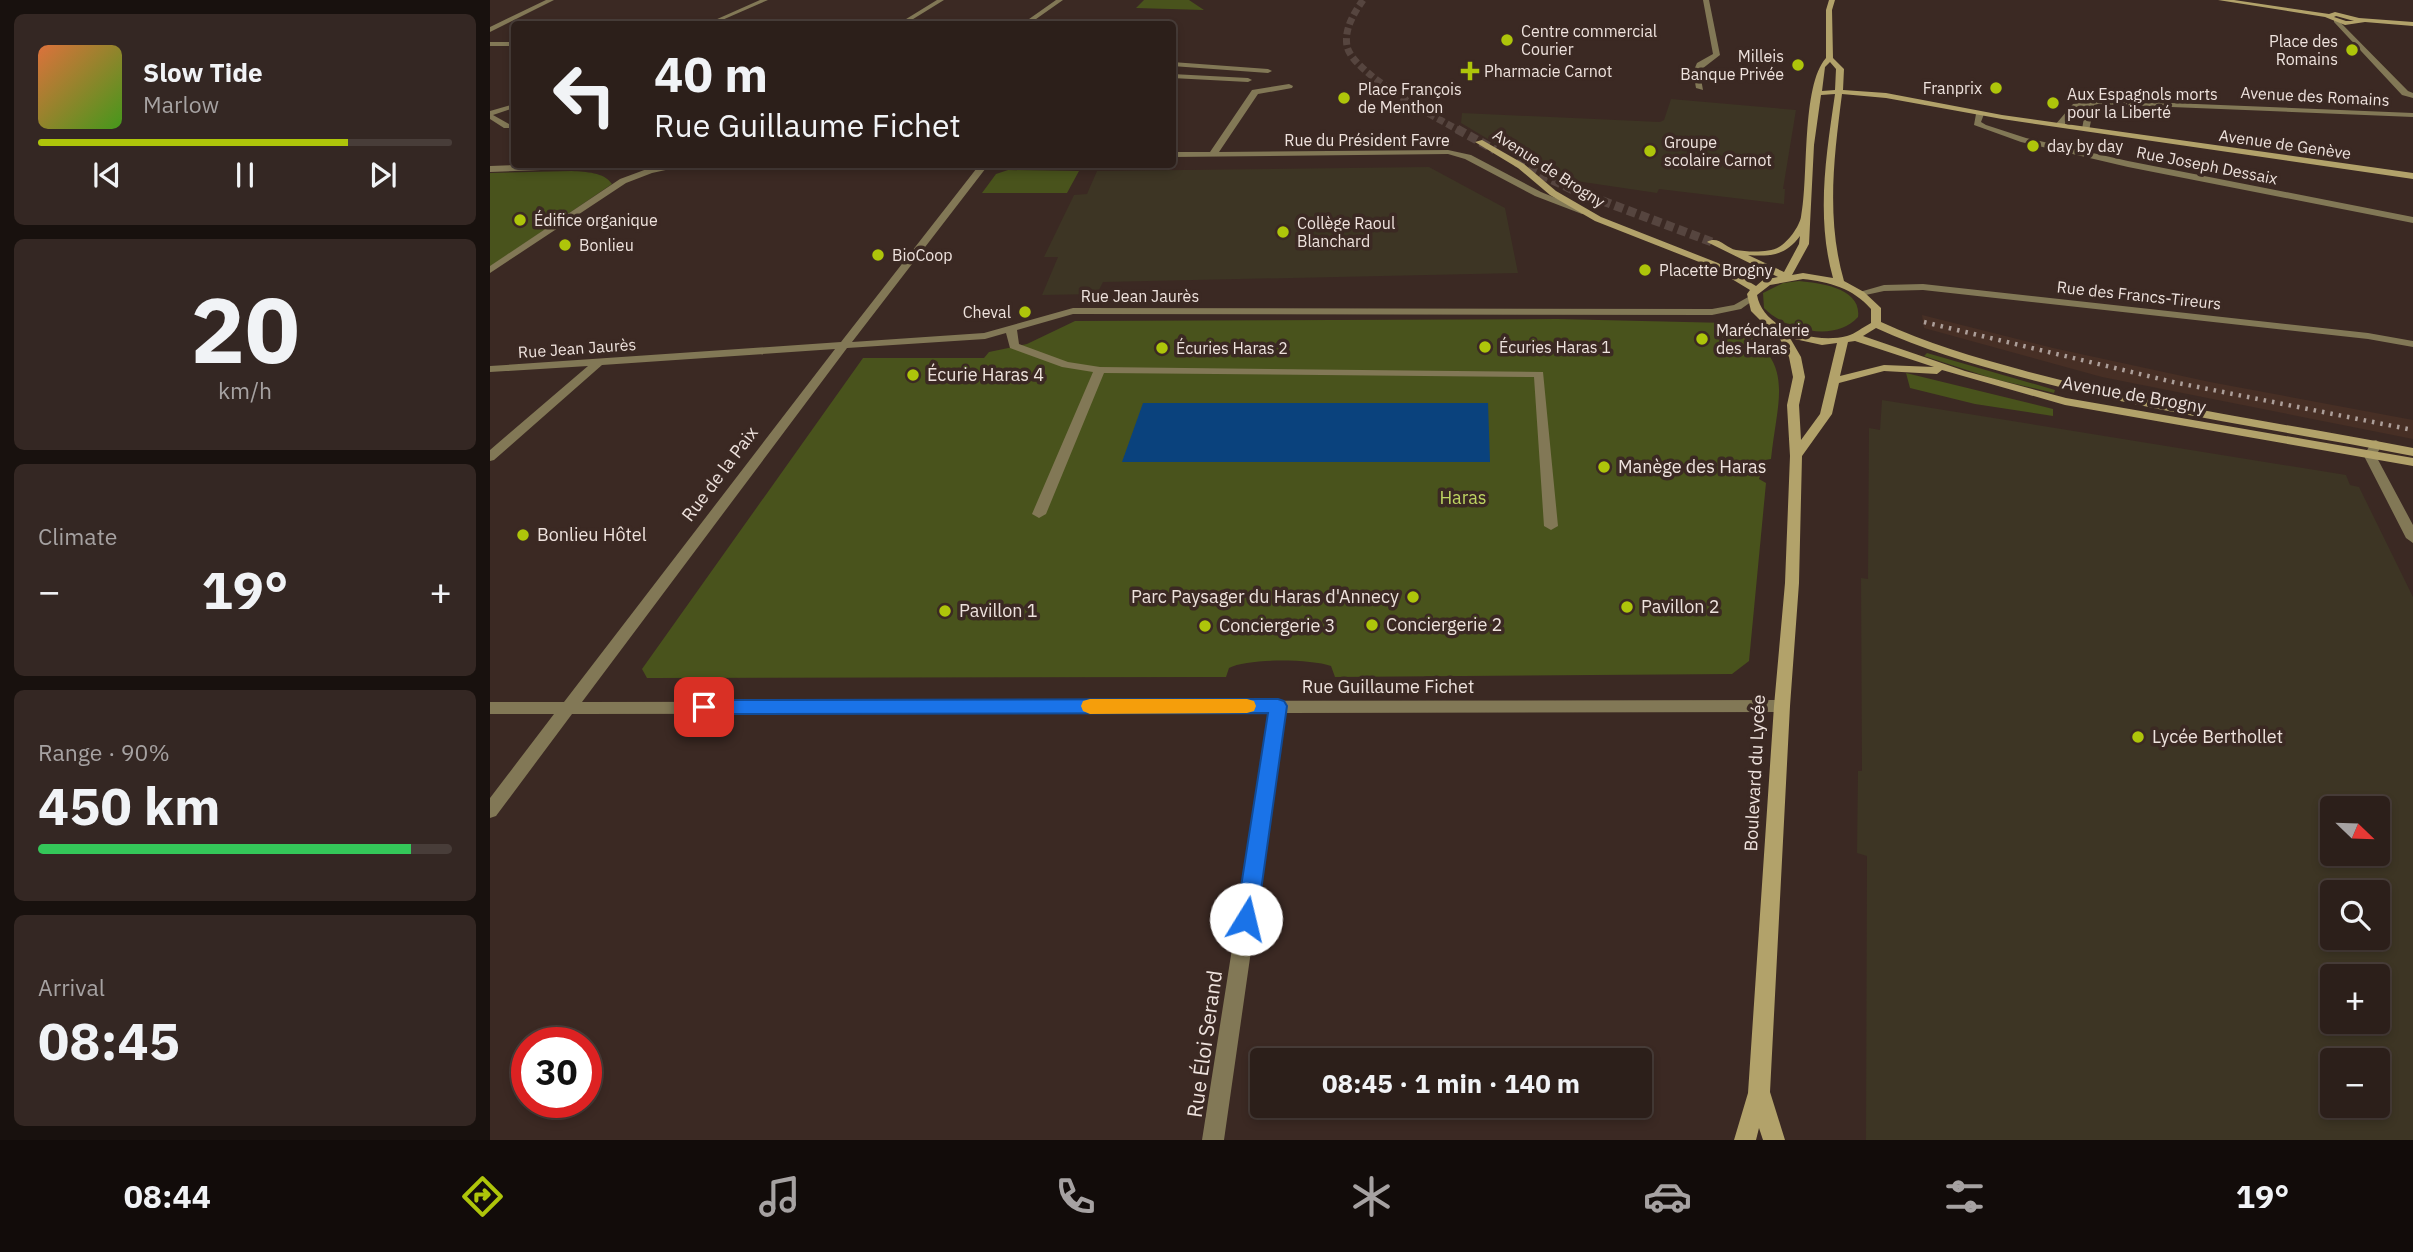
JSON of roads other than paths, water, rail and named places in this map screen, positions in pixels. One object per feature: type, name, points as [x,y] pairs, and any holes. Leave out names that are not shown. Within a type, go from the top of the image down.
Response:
[{"type":"main road","points":[[1823,0],[1829,10]]},
{"type":"main road","points":[[1832,0],[1829,10],[1830,58],[1840,69],[1828,213],[1832,262],[1839,283]]},
{"type":"main road","points":[[2221,0],[2329,16],[2345,15],[2360,20],[2413,24]]},
{"type":"main road","points":[[2329,16],[2336,21],[2355,24],[2361,23],[2360,20]]},
{"type":"main road","points":[[1786,277],[1804,244],[1810,145],[1817,93],[1822,67],[1830,58]]},
{"type":"main road","name":"Avenue de Genève","points":[[1817,93],[1946,108],[2413,176]]},
{"type":"main road","name":"Avenue de Brogny","points":[[1479,142],[1521,166],[1553,192],[1590,214],[1715,265],[1753,294]]},
{"type":"main road","points":[[1732,251],[1783,251],[1792,243],[1806,219]]},
{"type":"main road","points":[[1712,242],[1786,277]]},
{"type":"main road","points":[[1781,331],[1763,322],[1753,310],[1753,294],[1768,282],[1786,277],[1821,278],[1839,283],[1861,293],[1876,308],[1876,324],[1868,332],[1849,339],[1826,414],[1796,456]]},
{"type":"main road","name":"Avenue de Brogny","points":[[1876,324],[1925,345],[2053,382],[2373,450],[2413,462]]},
{"type":"main road","name":"Avenue de Brogny","points":[[1781,331],[1800,338],[1849,339],[2065,401],[2373,450],[2413,452]]},
{"type":"main road","name":"Boulevard du Lycée","points":[[1745,1140],[1759,1093],[1792,583],[1796,456],[1793,405],[1799,377],[1795,357],[1781,331]]},
{"type":"main road","points":[[1835,381],[1884,368],[1961,373]]},
{"type":"main road","name":"Boulevard du Lycée","points":[[1759,1093],[1774,1140]]},
{"type":"street","points":[[490,30],[551,0]]},
{"type":"street","points":[[716,21],[765,0]]},
{"type":"street","points":[[906,21],[941,0]]},
{"type":"street","points":[[1029,21],[1060,0]]},
{"type":"street","points":[[1698,70],[1700,65],[1717,55],[1706,0]]},
{"type":"street","points":[[2336,21],[2409,94],[2404,104],[2388,109],[2360,110]]},
{"type":"street","points":[[490,44],[511,44]]},
{"type":"street","points":[[1176,64],[1269,71]]},
{"type":"street","points":[[1176,76],[1248,80]]},
{"type":"street","points":[[1214,153],[1255,92],[1289,86]]},
{"type":"street","points":[[2059,125],[2076,106],[2090,104],[2087,129]]},
{"type":"street","name":"Avenue des Romains","points":[[2090,104],[2360,110],[2413,115]]},
{"type":"street","points":[[490,115],[511,107]]},
{"type":"street","points":[[1980,114],[1978,123],[1996,132],[2004,117]]},
{"type":"street","points":[[490,115],[511,125]]},
{"type":"street","name":"Rue Joseph Dessaix","points":[[1996,132],[2140,167],[2413,220]]},
{"type":"street","name":"Rue du Président Favre","points":[[1176,155],[1448,152],[1468,157],[1538,194],[1590,214]]},
{"type":"street","points":[[490,169],[516,168]]},
{"type":"street","points":[[490,270],[623,181],[667,168]]},
{"type":"street","name":"Rue de la Paix","points":[[490,811],[842,346],[982,168]]},
{"type":"street","name":"Rue des Francs-Tireurs","points":[[1861,293],[1884,288],[1923,287],[2234,321],[2413,344]]},
{"type":"street","name":"Rue Jean Jaurès","points":[[490,369],[985,336],[1073,311],[1712,312],[1737,307],[1753,294]]},
{"type":"street","points":[[1011,329],[1014,346],[1066,365],[1100,370],[1539,373],[1551,526]]},
{"type":"street","points":[[490,457],[598,363]]},
{"type":"street","points":[[1039,514],[1100,370]]},
{"type":"street","points":[[2373,450],[2413,538]]},
{"type":"street","name":"Rue Éloi Serand","points":[[1213,1140],[1278,706]]},
{"type":"street","name":"Rue Guillaume Fichet","points":[[490,708],[1782,706]]},
{"type":"water","points":[[1143,403],[1488,403],[1490,462],[1122,462]]},
{"type":"tunnel","points":[[1363,0],[1348,27],[1346,40],[1352,57],[1378,81],[1460,131]]},
{"type":"tunnel","points":[[1457,129],[1495,150]]},
{"type":"tunnel","points":[[1516,162],[1571,189],[1712,242]]},
{"type":"railway","points":[[1924,322],[2173,382],[2413,430]]},
{"type":"place","name":"Centre commercial Courier","points":[[1507,40]]},
{"type":"place","name":"Place des Romains","points":[[2352,50]]},
{"type":"place","name":"Milleis Banque Privée","points":[[1798,65]]},
{"type":"place","name":"Pharmacie Carnot","points":[[1470,71]]},
{"type":"place","name":"Franprix","points":[[1996,88]]},
{"type":"place","name":"Place François de Menthon","points":[[1344,98]]},
{"type":"place","name":"Aux Espagnols morts pour la Liberté","points":[[2053,103]]},
{"type":"place","name":"day by day","points":[[2033,146]]},
{"type":"place","name":"Groupe scolaire Carnot","points":[[1650,151]]},
{"type":"place","name":"Édifice organique","points":[[520,220]]},
{"type":"place","name":"Collège Raoul Blanchard","points":[[1283,232]]},
{"type":"place","name":"Bonlieu","points":[[565,245]]},
{"type":"place","name":"BioCoop","points":[[878,255]]},
{"type":"place","name":"Placette Brogny","points":[[1645,270]]},
{"type":"place","name":"Cheval","points":[[1025,312]]},
{"type":"place","name":"Maréchalerie des Haras","points":[[1702,339]]},
{"type":"place","name":"Écuries Haras 1","points":[[1485,347]]},
{"type":"place","name":"Écuries Haras 2","points":[[1162,348]]},
{"type":"place","name":"Écurie Haras 4","points":[[913,375]]},
{"type":"place","name":"Manège des Haras","points":[[1604,467]]},
{"type":"place","name":"Bonlieu Hôtel","points":[[523,535]]},
{"type":"place","name":"Parc Paysager du Haras d'Annecy","points":[[1413,597]]},
{"type":"place","name":"Pavillon 2","points":[[1627,607]]},
{"type":"place","name":"Pavillon 1","points":[[945,611]]},
{"type":"place","name":"Conciergerie 2","points":[[1372,625]]},
{"type":"place","name":"Conciergerie 3","points":[[1205,626]]},
{"type":"place","name":"Lycée Berthollet","points":[[2138,737]]},
{"type":"park label","name":"Haras","points":[[1463,498]]}]
